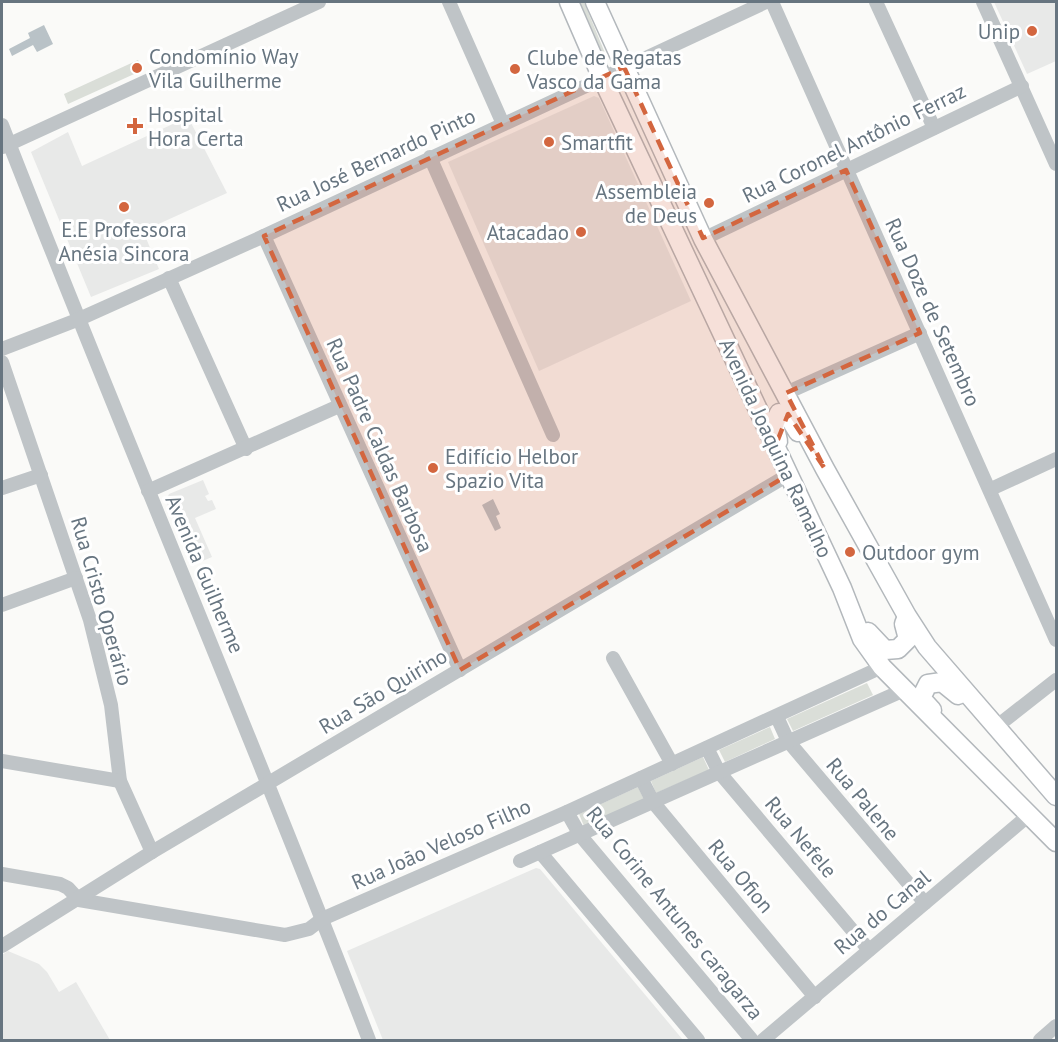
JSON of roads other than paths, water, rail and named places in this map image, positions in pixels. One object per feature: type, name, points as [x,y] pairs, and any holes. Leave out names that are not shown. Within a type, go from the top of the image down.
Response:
[{"type":"main road","name":"Avenida Joaquina Ramalho","points":[[569,2],[602,78],[842,588],[862,639],[882,667],[1056,842]]},
{"type":"main road","name":"Avenida Joaquina Ramalho","points":[[595,2],[703,238],[825,469],[907,616],[927,647],[1056,796]]},
{"type":"main road","points":[[776,447],[778,441],[774,424],[779,413],[790,419],[816,463],[825,469]]},
{"type":"main road","points":[[842,588],[852,596],[868,632],[885,650],[898,649],[905,645],[908,635],[904,624],[907,616]]},
{"type":"main road","points":[[936,722],[935,713],[921,698],[925,687],[937,681],[948,686],[975,712],[991,721]]},
{"type":"street","points":[[5,146],[319,2]]},
{"type":"street","points":[[449,2],[503,123]]},
{"type":"street","name":"Rua José Bernardo Pinto","points":[[2,349],[77,320],[264,236],[766,2]]},
{"type":"street","name":"Rua Doze de Setembro","points":[[772,2],[991,489],[1056,640]]},
{"type":"street","points":[[876,2],[934,128]]},
{"type":"street","points":[[983,2],[1056,164]]},
{"type":"street","name":"Rua Coronel Antônio Ferraz","points":[[703,238],[1022,86]]},
{"type":"street","name":"Avenida Guilherme","points":[[2,125],[5,146],[268,784],[369,1041]]},
{"type":"street","points":[[430,157],[553,435]]},
{"type":"street","name":"Rua Padre Caldas Barbosa","points":[[264,236],[460,670]]},
{"type":"street","points":[[169,278],[246,449]]},
{"type":"street","points":[[786,393],[920,333]]},
{"type":"street","name":"Rua Cristo Operário","points":[[2,362],[76,578],[105,676],[120,782],[152,852]]},
{"type":"street","points":[[148,491],[339,406]]},
{"type":"street","points":[[991,489],[1056,459]]},
{"type":"street","points":[[2,488],[41,475]]},
{"type":"street","name":"Rua São Quirino","points":[[2,946],[79,900],[152,852],[788,475]]},
{"type":"street","points":[[2,605],[76,578]]},
{"type":"street","points":[[613,658],[672,764]]},
{"type":"street","name":"Rua João Veloso Filho","points":[[2,874],[60,884],[68,888],[79,900],[285,934],[297,934],[309,929],[322,919],[567,812],[882,667]]},
{"type":"street","points":[[991,721],[1056,680]]},
{"type":"street","points":[[520,861],[904,690]]},
{"type":"street","name":"Rua Palene","points":[[777,717],[788,741],[925,903]]},
{"type":"street","name":"Rua Nefele","points":[[707,748],[719,772],[870,950]]},
{"type":"street","points":[[2,761],[120,782]]},
{"type":"street","name":"Rua Ofion","points":[[641,778],[652,802],[815,997]]},
{"type":"street","name":"Rua Corine Antunes caragarza","points":[[567,812],[580,835],[752,1041]]},
{"type":"street","name":"Rua do Canal","points":[[763,1041],[1029,815]]},
{"type":"street","points":[[540,852],[698,1041]]},
{"type":"street","points":[[1040,1041],[1056,1026]]},
{"type":"place","name":"Unip","points":[[1032,31]]},
{"type":"place","name":"Condomínio Way Vila Guilherme","points":[[137,68]]},
{"type":"place","name":"Clube de Regatas Vasco da Gama","points":[[515,69]]},
{"type":"place","name":"Hospital Hora Certa","points":[[135,126]]},
{"type":"place","name":"Smartfit","points":[[549,142]]},
{"type":"place","name":"Assembleia de Deus","points":[[709,203]]},
{"type":"place","name":"E.E Professora Anésia Sincora","points":[[124,207]]},
{"type":"place","name":"Atacadao","points":[[581,232]]},
{"type":"place","name":"Edifício Helbor Spazio Vita","points":[[433,468]]},
{"type":"place","name":"Outdoor gym","points":[[850,552]]}]
